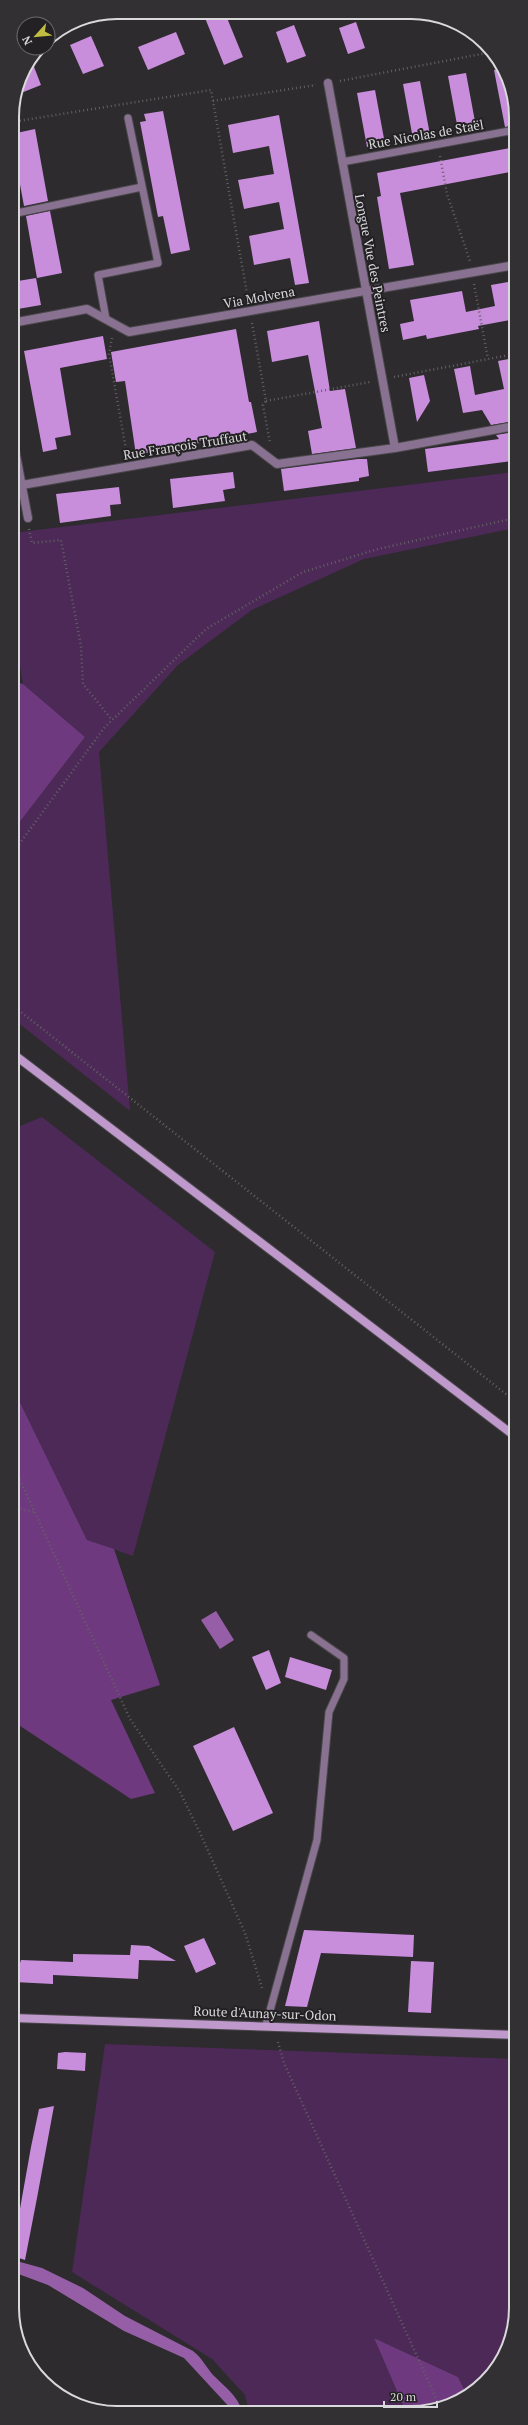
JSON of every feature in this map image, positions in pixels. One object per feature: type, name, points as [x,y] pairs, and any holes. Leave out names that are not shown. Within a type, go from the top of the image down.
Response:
[{"type":"main road","points":[[19,1058],[509,1432]]},
{"type":"main road","name":"Route d'Aunay-sur-Odon","points":[[19,2020],[266,2025],[509,2035]]},
{"type":"street","name":"Longue Vue des Peintres","points":[[328,83],[395,448]]},
{"type":"street","name":"Via Molvena","points":[[19,322],[87,309],[129,332],[509,266]]},
{"type":"street","points":[[277,464],[395,448],[509,427]]},
{"type":"street","name":"Rue François Truffaut","points":[[22,485],[252,445],[277,464]]},
{"type":"street","points":[[19,470],[28,518]]},
{"type":"lane","points":[[106,319],[98,275],[158,263],[128,118]]},
{"type":"lane","name":"Rue Nicolas de Staël","points":[[342,162],[509,132]]},
{"type":"lane","points":[[19,213],[142,187]]},
{"type":"lane","points":[[266,2025],[317,1840],[329,1712],[344,1679],[344,1658],[311,1634]]},
{"type":"path","points":[[213,101],[328,83],[486,53]]},
{"type":"path","points":[[19,121],[211,90],[266,401],[263,405],[270,444],[277,464]]},
{"type":"path","points":[[438,144],[447,194],[470,260],[488,359]]},
{"type":"path","points":[[109,354],[129,466]]},
{"type":"path","points":[[28,518],[32,543],[61,540],[81,646],[82,684],[112,720]]},
{"type":"path","points":[[19,844],[104,728],[206,629],[303,572],[378,549],[509,519]]},
{"type":"path","points":[[19,1011],[509,1396]]},
{"type":"path","points":[[19,1478],[130,1719],[180,1792],[201,1835],[245,1933],[263,1991]]},
{"type":"path","points":[[19,1508],[34,1512]]},
{"type":"path","points":[[278,2042],[284,2063],[438,2402]]},
{"type":"shaded area","points":[[509,473],[509,529],[364,559],[252,610],[178,665],[99,752],[130,1111],[19,1024],[19,823],[85,737],[23,684],[19,661],[19,532]]},
{"type":"shaded area","points":[[19,683],[23,684],[85,737],[19,823]]},
{"type":"shaded area","points":[[42,1117],[215,1252],[133,1556],[87,1540],[19,1400],[19,1127]]},
{"type":"shaded area","points":[[19,1400],[87,1540],[114,1549],[160,1685],[111,1700],[155,1793],[131,1799],[19,1725]]},
{"type":"shaded area","points":[[216,1611],[234,1640],[220,1649],[201,1620]]},
{"type":"shaded area","points":[[105,2044],[509,2059],[509,2314],[506,2333],[502,2346],[496,2357],[485,2373],[465,2390],[458,2377],[374,2338],[403,2406],[248,2406],[245,2395],[212,2359],[72,2272]]},
{"type":"shaded area","points":[[19,2262],[42,2268],[83,2288],[125,2316],[193,2351],[213,2375],[234,2396],[240,2406],[228,2406],[184,2358],[124,2331],[48,2285],[19,2274]]},
{"type":"shaded area","points":[[374,2338],[458,2377],[465,2390],[443,2401],[424,2405],[403,2406]]},
{"type":"building","points":[[205,19],[227,19],[243,57],[224,65]]},
{"type":"building","points":[[356,22],[365,48],[348,54],[339,28]]},
{"type":"building","points":[[294,25],[306,56],[287,63],[276,32]]},
{"type":"building","points":[[176,32],[185,54],[148,70],[138,47]]},
{"type":"building","points":[[91,36],[104,66],[83,74],[70,45]]},
{"type":"building","points":[[34,66],[41,85],[22,93],[29,74]]},
{"type":"building","points":[[494,70],[496,70],[504,85],[508,104],[509,126],[505,127]]},
{"type":"building","points":[[466,73],[476,127],[458,130],[448,76]]},
{"type":"building","points":[[420,81],[430,135],[413,139],[403,84]]},
{"type":"building","points":[[375,90],[385,144],[367,147],[357,93]]},
{"type":"building","points":[[163,111],[190,250],[171,254],[163,216],[158,217],[140,122],[146,121],[144,114]]},
{"type":"building","points":[[279,115],[309,283],[295,285],[290,258],[254,265],[249,236],[284,229],[279,202],[244,209],[238,180],[274,174],[269,146],[233,153],[228,125]]},
{"type":"building","points":[[35,129],[48,201],[24,206],[19,179],[19,132]]},
{"type":"building","points":[[509,148],[509,172],[400,193],[414,265],[389,269],[377,197],[381,196],[377,173]]},
{"type":"building","points":[[50,211],[62,273],[37,278],[26,216]]},
{"type":"building","points":[[36,278],[41,305],[19,309],[19,281]]},
{"type":"building","points":[[508,282],[509,320],[478,326],[479,329],[427,339],[426,335],[403,340],[400,324],[414,321],[410,300],[462,291],[466,312],[495,306],[491,285]]},
{"type":"building","points":[[319,321],[330,391],[345,389],[356,448],[312,454],[308,431],[322,428],[308,355],[272,362],[267,331]]},
{"type":"building","points":[[236,329],[249,402],[251,402],[257,432],[136,455],[125,381],[116,382],[111,352]]},
{"type":"building","points":[[103,336],[107,359],[60,368],[71,435],[55,438],[57,449],[43,452],[24,351]]},
{"type":"building","points":[[509,359],[509,422],[491,425],[482,410],[463,413],[454,369],[470,366],[475,395],[504,389],[498,361]]},
{"type":"building","points":[[424,375],[430,401],[417,422],[409,378]]},
{"type":"building","points":[[509,433],[509,461],[428,472],[425,449],[499,439],[496,435]]},
{"type":"building","points":[[367,459],[369,476],[359,478],[359,481],[284,491],[281,469]]},
{"type":"building","points":[[233,472],[235,488],[223,490],[225,501],[173,508],[170,479]]},
{"type":"building","points":[[119,487],[121,504],[110,505],[111,516],[60,523],[56,494]]},
{"type":"building","points":[[269,1650],[281,1683],[266,1690],[252,1657]]},
{"type":"building","points":[[290,1657],[332,1670],[326,1690],[285,1677]]},
{"type":"building","points":[[234,1727],[273,1813],[233,1831],[193,1746]]},
{"type":"building","points":[[304,1930],[414,1935],[413,1957],[321,1953],[307,2007],[285,2006]]},
{"type":"building","points":[[204,1938],[216,1964],[196,1973],[184,1946]]},
{"type":"building","points":[[131,1945],[149,1946],[176,1961],[139,1960],[138,1979],[53,1975],[53,1984],[19,1982],[19,1966],[21,1960],[73,1962],[73,1954],[130,1955]]},
{"type":"building","points":[[411,1961],[434,1962],[431,2013],[408,2012]]},
{"type":"building","points":[[58,2053],[86,2053],[85,2071],[57,2069]]},
{"type":"building","points":[[54,2106],[25,2260],[19,2258],[19,2214],[39,2109]]}]
